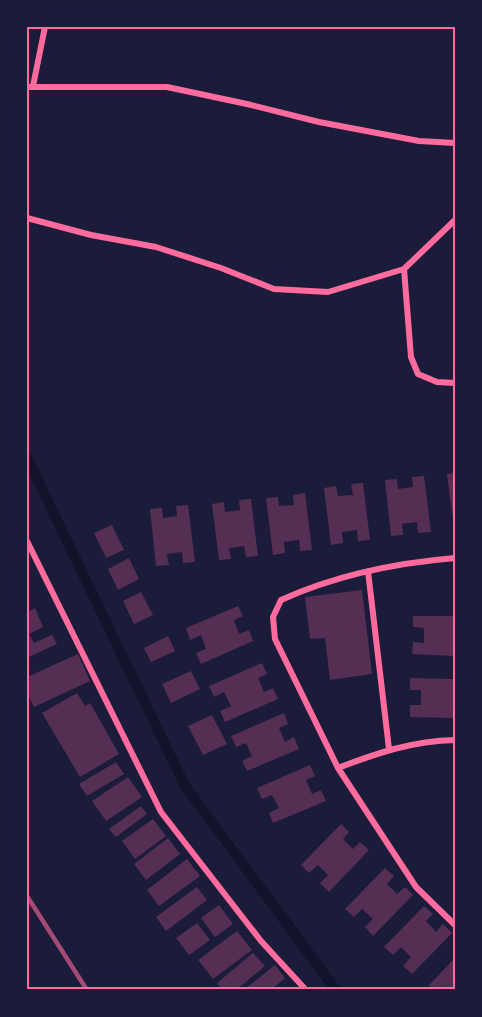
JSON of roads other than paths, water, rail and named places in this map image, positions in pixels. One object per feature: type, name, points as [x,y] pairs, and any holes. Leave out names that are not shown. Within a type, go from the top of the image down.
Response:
[{"type":"street","points":[[45,27],[30,86],[167,87],[319,122],[419,141],[455,143]]},
{"type":"street","points":[[27,218],[90,235],[156,247],[221,268],[274,289],[328,292],[404,269],[455,220]]},
{"type":"street","points":[[404,269],[411,357],[418,374],[437,382],[455,383]]},
{"type":"street","points":[[27,541],[161,812],[261,941],[306,990]]},
{"type":"street","points":[[455,558],[413,562],[311,586],[281,600],[273,617],[275,639],[338,768],[416,887],[455,925]]},
{"type":"street","points":[[368,571],[389,749]]},
{"type":"street","points":[[338,768],[389,749],[439,740],[455,740]]},
{"type":"waterway","points":[[27,458],[185,786],[336,990]]},
{"type":"railway","points":[[27,896],[87,990]]}]
